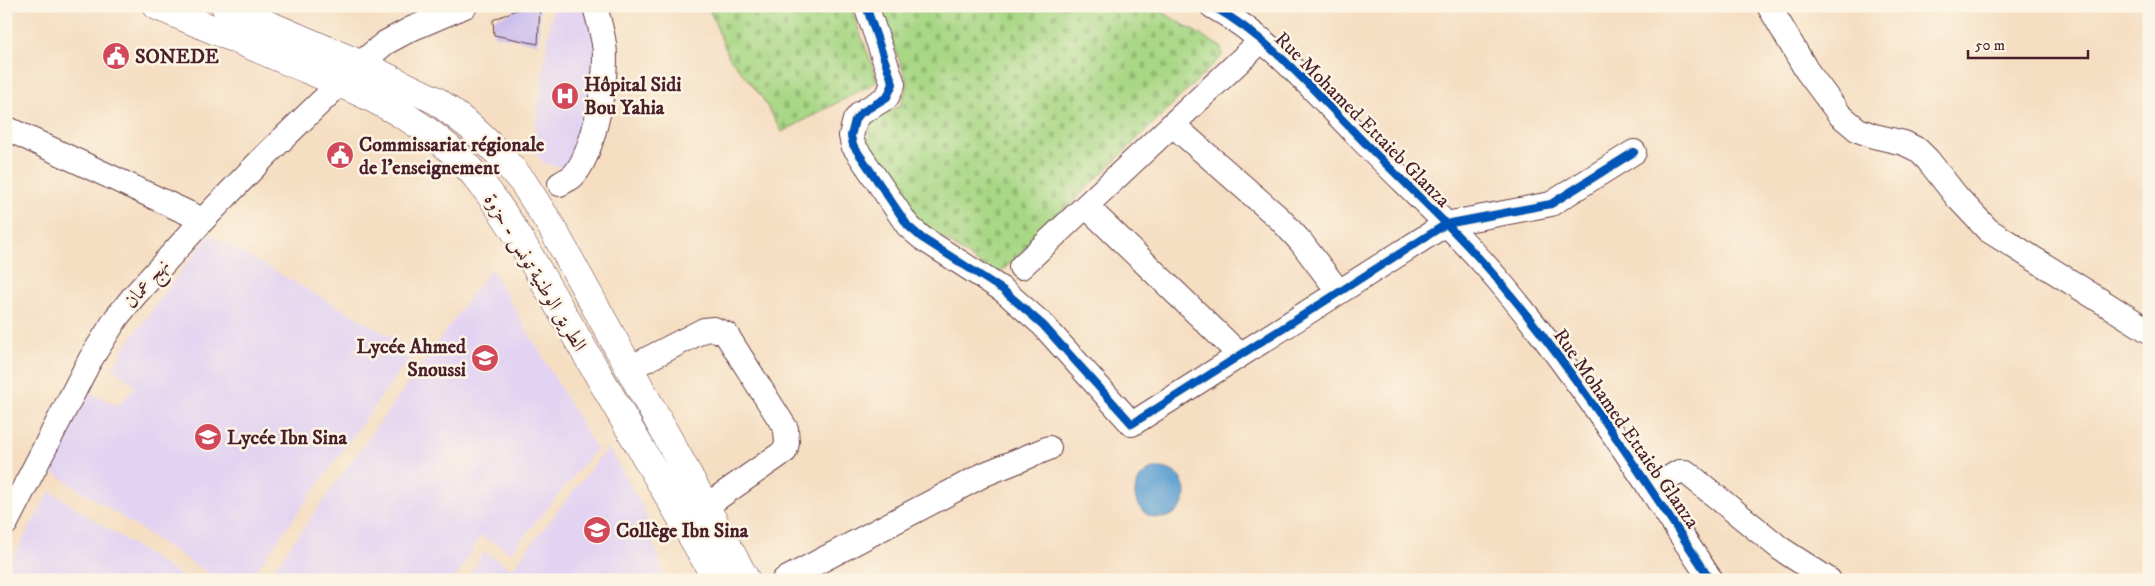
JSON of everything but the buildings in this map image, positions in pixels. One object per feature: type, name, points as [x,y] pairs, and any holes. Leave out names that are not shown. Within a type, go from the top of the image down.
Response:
[{"type":"main road","name":"الطريق الوطنية تونس - حزوة","points":[[157,6],[340,83],[386,106],[420,126],[457,156],[495,200],[518,236],[715,579]]},
{"type":"main road","name":"الطريق الوطنية تونس - حزوة","points":[[225,6],[360,64],[437,101],[471,127],[497,152],[523,182],[546,219],[746,580]]},
{"type":"street","points":[[340,83],[385,43],[410,29],[465,6]]},
{"type":"street","points":[[560,184],[573,176],[582,163],[597,119],[604,84],[605,45],[595,6]]},
{"type":"street","points":[[866,6],[893,84],[888,96],[861,113],[855,120],[851,136],[853,145],[908,226],[922,238],[1003,290],[1042,325],[1132,424],[1446,224],[1524,211],[1551,204],[1634,152]]},
{"type":"street","name":"Rue Mohamed Ettaieb Glanza","points":[[1212,6],[1262,40],[1446,224],[1504,287],[1543,336],[1712,580]]},
{"type":"street","points":[[1769,6],[1807,71],[1840,116],[1858,130],[1904,143],[1918,150],[1957,197],[1988,230],[2149,331]]},
{"type":"street","points":[[1021,268],[1262,40]]},
{"type":"street","name":"نهج عمان","points":[[6,523],[74,389],[104,336],[134,296],[203,220],[340,83]]},
{"type":"street","points":[[1172,124],[1280,219],[1302,242],[1339,292]]},
{"type":"street","points":[[6,128],[203,220]]},
{"type":"street","points":[[1086,206],[1240,356]]},
{"type":"street","points":[[630,368],[704,330],[714,329],[726,334],[786,429],[788,443],[785,451],[706,506]]},
{"type":"street","points":[[784,580],[985,474],[1049,448]]},
{"type":"street","points":[[1650,489],[1679,472],[1686,472],[1781,549],[1829,580]]},
{"type":"shaded area","name":"Hôpital Sidi Bou Yahia","points":[[553,6],[592,6],[601,44],[575,164],[568,169],[544,163],[532,148]]},
{"type":"shaded area","name":"Lycée Ibn Sina","points":[[209,234],[415,350],[249,580],[219,580],[48,469],[89,392],[118,406],[135,387],[113,368],[127,344]]},
{"type":"shaded area","name":"Lycée Ahmed Snoussi","points":[[491,268],[596,449],[511,552],[481,536],[454,580],[266,580]]},
{"type":"shaded area","name":"Collège Ibn Sina","points":[[608,447],[643,507],[665,580],[466,580],[484,552],[512,569]]},
{"type":"shaded area","points":[[50,491],[187,580],[6,580],[6,570]]},
{"type":"green space","points":[[708,6],[850,6],[878,81],[782,132],[761,96],[729,57]]},
{"type":"green space","points":[[880,6],[1152,6],[1221,47],[1222,56],[998,275],[978,263],[917,219],[867,144],[871,122],[900,106],[908,84]]},
{"type":"water","points":[[1155,468],[1165,468],[1178,475],[1185,488],[1185,498],[1178,511],[1165,518],[1155,518],[1146,514],[1139,507],[1135,498],[1135,488],[1139,479],[1146,472]]},
{"type":"cycle path","points":[[866,6],[893,84],[887,97],[861,113],[855,120],[851,136],[853,145],[908,226],[922,238],[1003,290],[1043,325],[1132,424],[1446,224],[1551,204],[1634,152]]},
{"type":"cycle path","points":[[1212,6],[1253,34],[1291,67],[1453,230],[1488,268],[1533,323],[1586,395],[1711,580]]},
{"type":"place","name":"SONEDE","points":[[116,56]]},
{"type":"place","name":"Hôpital Sidi Bou Yahia","points":[[565,96]]},
{"type":"place","name":"Commissariat régionale de l'enseignement","points":[[340,155]]},
{"type":"place","name":"Lycée Ahmed Snoussi","points":[[485,358]]},
{"type":"place","name":"Lycée Ibn Sina","points":[[208,437]]},
{"type":"place","name":"Collège Ibn Sina","points":[[597,530]]}]
